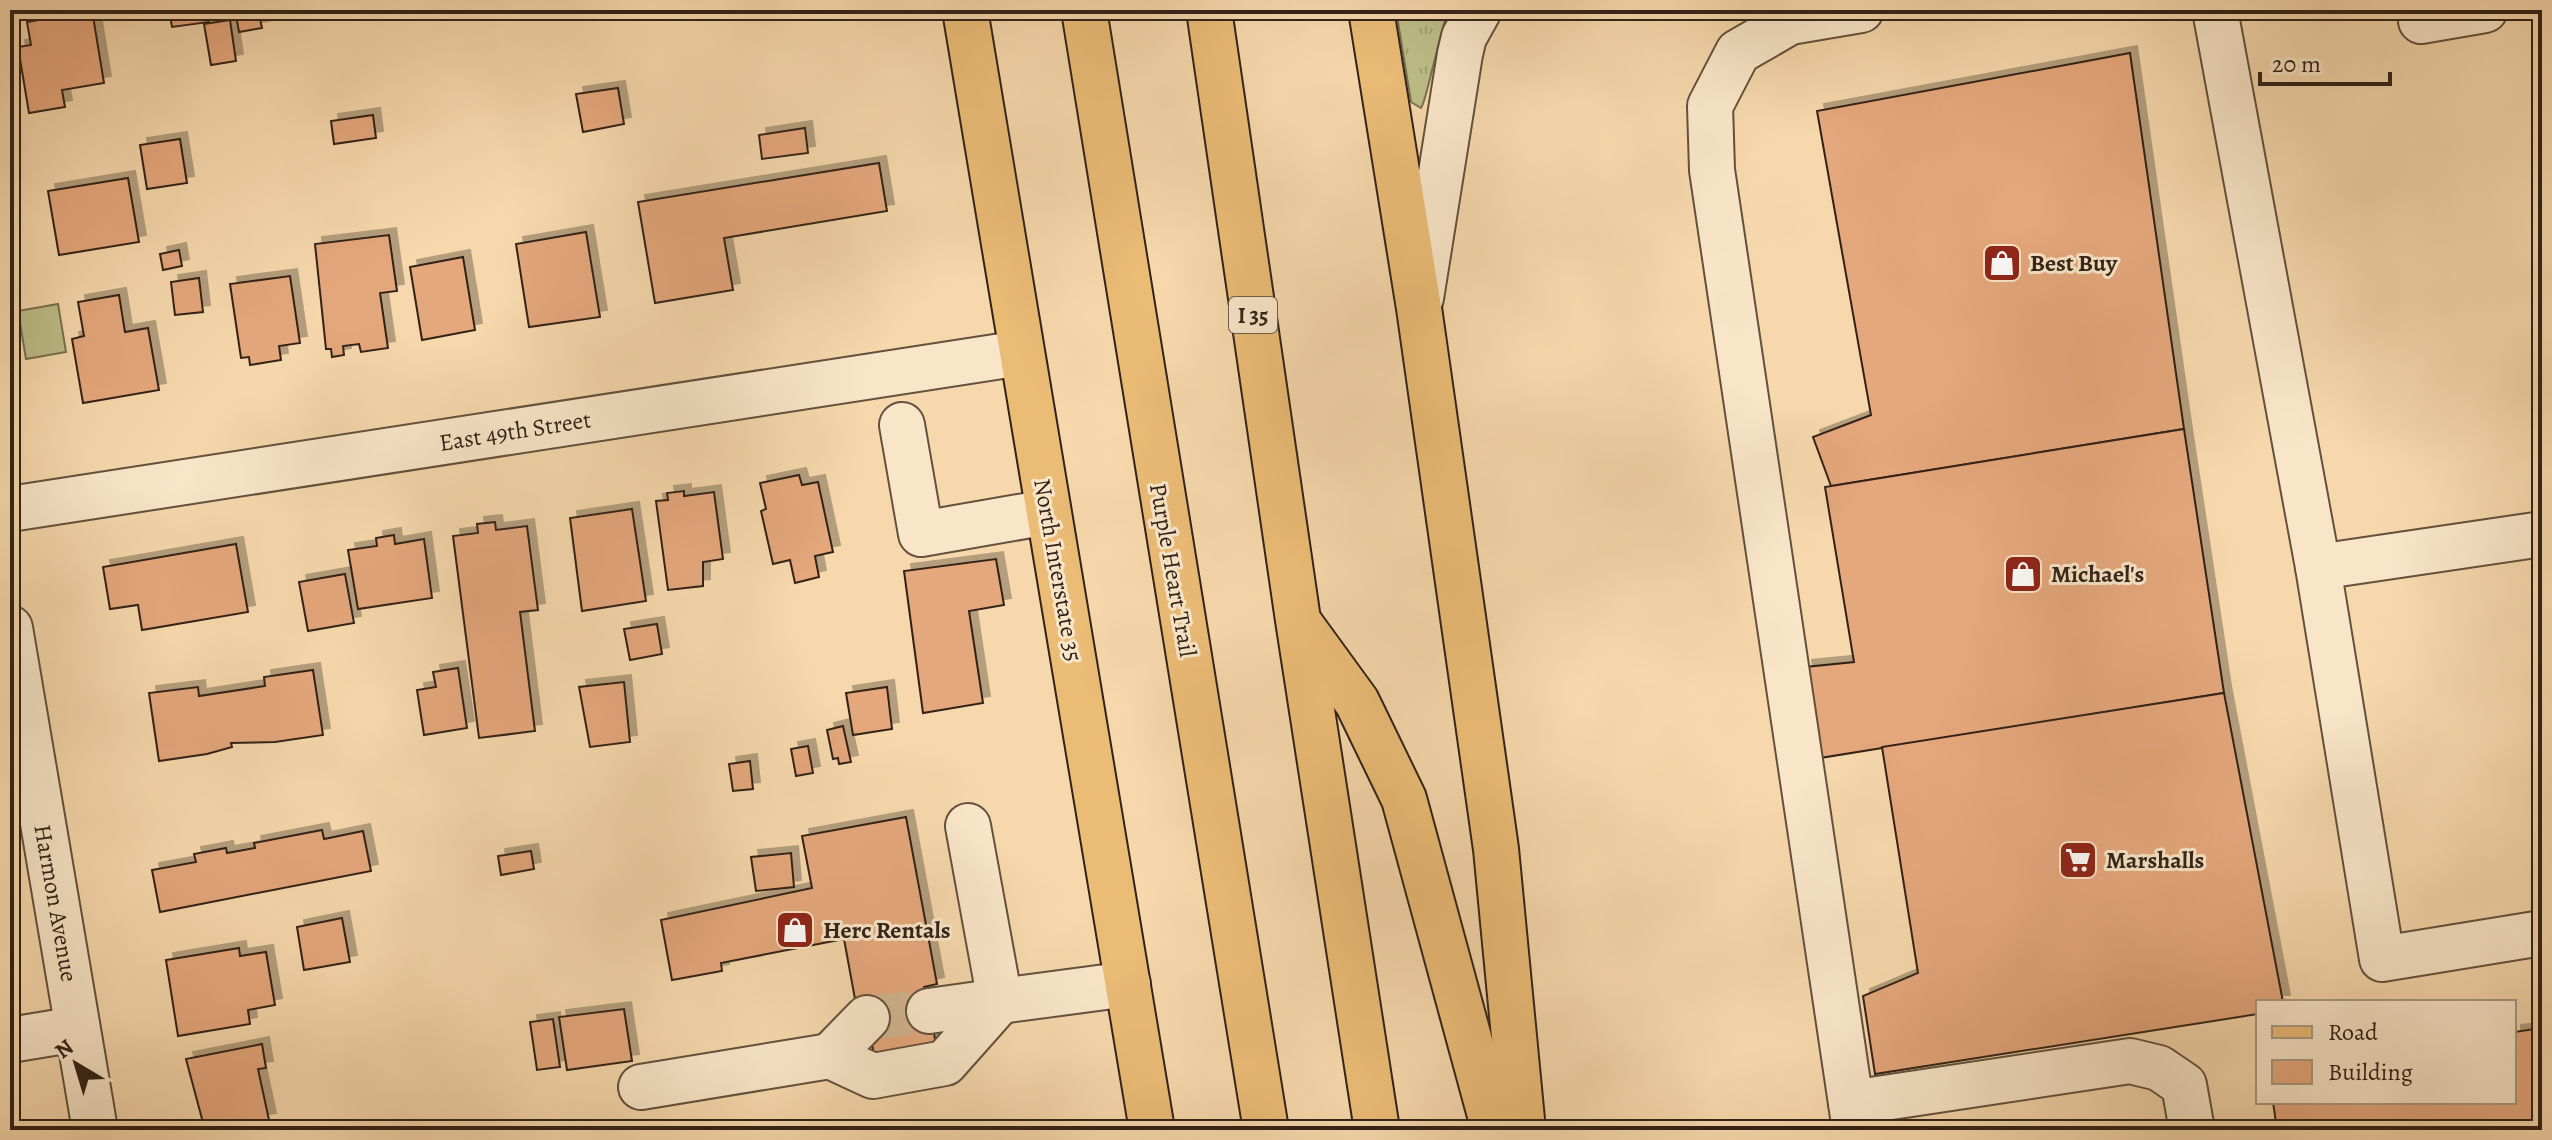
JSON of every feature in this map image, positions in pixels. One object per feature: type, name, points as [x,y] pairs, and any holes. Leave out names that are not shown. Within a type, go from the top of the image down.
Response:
[{"type":"main road","name":"North Interstate 35","points":[[965,10],[1152,1130]]},
{"type":"main road","name":"Purple Heart Trail","points":[[1084,10],[1266,1130]]},
{"type":"main road","name":"I 35","points":[[1209,10],[1298,620],[1377,1130]]},
{"type":"main road","points":[[1371,10],[1419,308],[1496,849],[1523,1130]]},
{"type":"main road","points":[[1298,620],[1357,702],[1404,799],[1494,1130]]},
{"type":"street","points":[[1419,308],[1460,54],[1464,37],[1479,10]]},
{"type":"street","points":[[1861,10],[1790,22],[1738,52],[1710,106],[1712,170],[1853,1116],[2130,1061],[2159,1068],[2184,1085],[2192,1130]]},
{"type":"street","points":[[2215,10],[2318,567],[2382,959],[2542,933]]},
{"type":"street","points":[[2421,21],[2485,10]]},
{"type":"street","name":"East 49th Street","points":[[10,509],[1021,353]]},
{"type":"street","points":[[902,425],[921,534],[1048,512]]},
{"type":"street","points":[[2318,567],[2542,534]]},
{"type":"street","name":"Harmon Avenue","points":[[10,628],[95,1130]]},
{"type":"street","points":[[968,826],[1000,1001]]},
{"type":"street","points":[[929,1011],[1128,984]]},
{"type":"street","points":[[641,1087],[830,1056],[873,1076],[945,1063],[1000,1001]]},
{"type":"street","points":[[830,1056],[867,1018]]},
{"type":"street","points":[[10,1040],[77,1029]]},
{"type":"green space","points":[[1396,10],[1439,10],[1447,14],[1421,108],[1411,102]]},
{"type":"green space","points":[[58,304],[66,352],[26,359],[18,311]]},
{"type":"building","points":[[92,10],[104,83],[62,90],[65,107],[29,113],[18,47],[31,45],[27,22],[39,20],[38,11]]},
{"type":"building","points":[[169,10],[207,10],[209,22],[172,27]]},
{"type":"building","points":[[235,10],[258,10],[262,28],[239,32]]},
{"type":"building","points":[[230,20],[236,61],[211,65],[204,24]]},
{"type":"building","name":"Best Buy","points":[[2130,53],[2184,429],[1831,486],[1813,437],[1871,415],[1817,111]]},
{"type":"building","points":[[618,88],[624,124],[583,132],[576,94]]},
{"type":"building","points":[[373,115],[376,138],[334,144],[331,121]]},
{"type":"building","points":[[805,128],[808,153],[762,159],[759,135]]},
{"type":"building","points":[[180,139],[187,183],[147,189],[140,145]]},
{"type":"building","points":[[879,163],[887,211],[724,238],[733,290],[655,303],[638,202]]},
{"type":"building","points":[[128,178],[139,242],[59,255],[48,191]]},
{"type":"building","points":[[586,232],[600,317],[529,327],[516,244]]},
{"type":"building","points":[[389,235],[397,291],[380,293],[388,348],[361,352],[359,344],[343,346],[344,355],[332,357],[331,349],[326,349],[315,244]]},
{"type":"building","points":[[179,250],[182,266],[163,270],[160,254]]},
{"type":"building","points":[[463,257],[475,330],[422,340],[410,267]]},
{"type":"building","points":[[290,276],[300,343],[279,346],[281,360],[250,365],[249,357],[241,358],[230,284]]},
{"type":"building","points":[[199,278],[203,312],[175,315],[171,282]]},
{"type":"building","points":[[119,295],[125,332],[148,328],[159,390],[83,403],[72,339],[84,336],[78,302]]},
{"type":"building","name":"Michael's","points":[[2184,429],[2224,693],[1820,758],[1805,667],[1854,662],[1825,487]]},
{"type":"building","points":[[799,475],[802,485],[818,482],[833,552],[815,556],[819,577],[795,583],[790,560],[773,564],[761,511],[766,509],[760,483]]},
{"type":"building","points":[[684,491],[684,496],[714,492],[723,559],[703,562],[703,586],[668,590],[656,501],[668,500],[667,493]]},
{"type":"building","points":[[632,509],[646,601],[582,611],[570,518]]},
{"type":"building","points":[[495,522],[496,530],[527,526],[538,610],[520,612],[535,731],[479,738],[453,536],[478,533],[477,524]]},
{"type":"building","points":[[394,535],[395,544],[424,539],[432,598],[358,609],[348,550],[377,546],[376,538]]},
{"type":"building","points":[[236,544],[248,612],[142,630],[138,605],[110,609],[103,567]]},
{"type":"building","points":[[996,559],[1004,605],[969,611],[983,703],[923,713],[904,571]]},
{"type":"building","points":[[345,574],[354,623],[308,631],[299,582]]},
{"type":"building","points":[[657,624],[662,654],[630,660],[624,629]]},
{"type":"building","points":[[458,668],[467,728],[424,735],[417,690],[436,687],[433,672]]},
{"type":"building","points":[[313,670],[323,735],[275,742],[231,743],[232,747],[207,754],[159,761],[149,693],[198,687],[199,696],[265,686],[264,677]]},
{"type":"building","points":[[624,682],[630,742],[590,747],[579,687]]},
{"type":"building","points":[[887,687],[892,729],[853,735],[846,693]]},
{"type":"building","name":"Marshalls","points":[[2224,693],[2283,1000],[2256,1000],[2256,1014],[1875,1074],[1863,996],[1918,973],[1882,747]]},
{"type":"building","points":[[843,726],[851,762],[839,764],[838,758],[833,759],[827,730]]},
{"type":"building","points":[[808,746],[813,773],[796,776],[791,749]]},
{"type":"building","points":[[750,761],[753,789],[733,791],[729,764]]},
{"type":"building","name":"Herc Rentals","points":[[906,817],[937,984],[924,987],[937,1048],[875,1060],[863,997],[855,999],[844,939],[721,963],[722,971],[672,980],[661,920],[812,888],[802,836]]},
{"type":"building","points":[[322,830],[324,839],[363,831],[371,871],[160,912],[152,870],[196,862],[194,854],[226,848],[227,853],[255,848],[254,843]]},
{"type":"building","points":[[531,851],[534,869],[501,875],[498,856]]},
{"type":"building","points":[[791,853],[794,887],[756,891],[751,857]]},
{"type":"building","points":[[342,918],[350,962],[304,970],[297,927]]},
{"type":"building","points":[[239,948],[240,956],[266,952],[275,1005],[248,1010],[250,1024],[178,1036],[166,960]]},
{"type":"building","points":[[624,1009],[632,1061],[567,1070],[559,1017]]},
{"type":"building","points":[[553,1019],[560,1067],[537,1070],[530,1022]]},
{"type":"building","points":[[2542,1028],[2542,1130],[2277,1130],[2273,1104],[2516,1104],[2516,1032]]},
{"type":"building","points":[[262,1044],[266,1068],[258,1069],[269,1120],[205,1130],[186,1059]]},
{"type":"tunnel","points":[[867,1018],[929,1011]]},
{"type":"place","name":"Best Buy","points":[[2002,263]]},
{"type":"place","name":"Michael's","points":[[2023,574]]},
{"type":"place","name":"Marshalls","points":[[2078,860]]},
{"type":"place","name":"Herc Rentals","points":[[795,930]]}]
